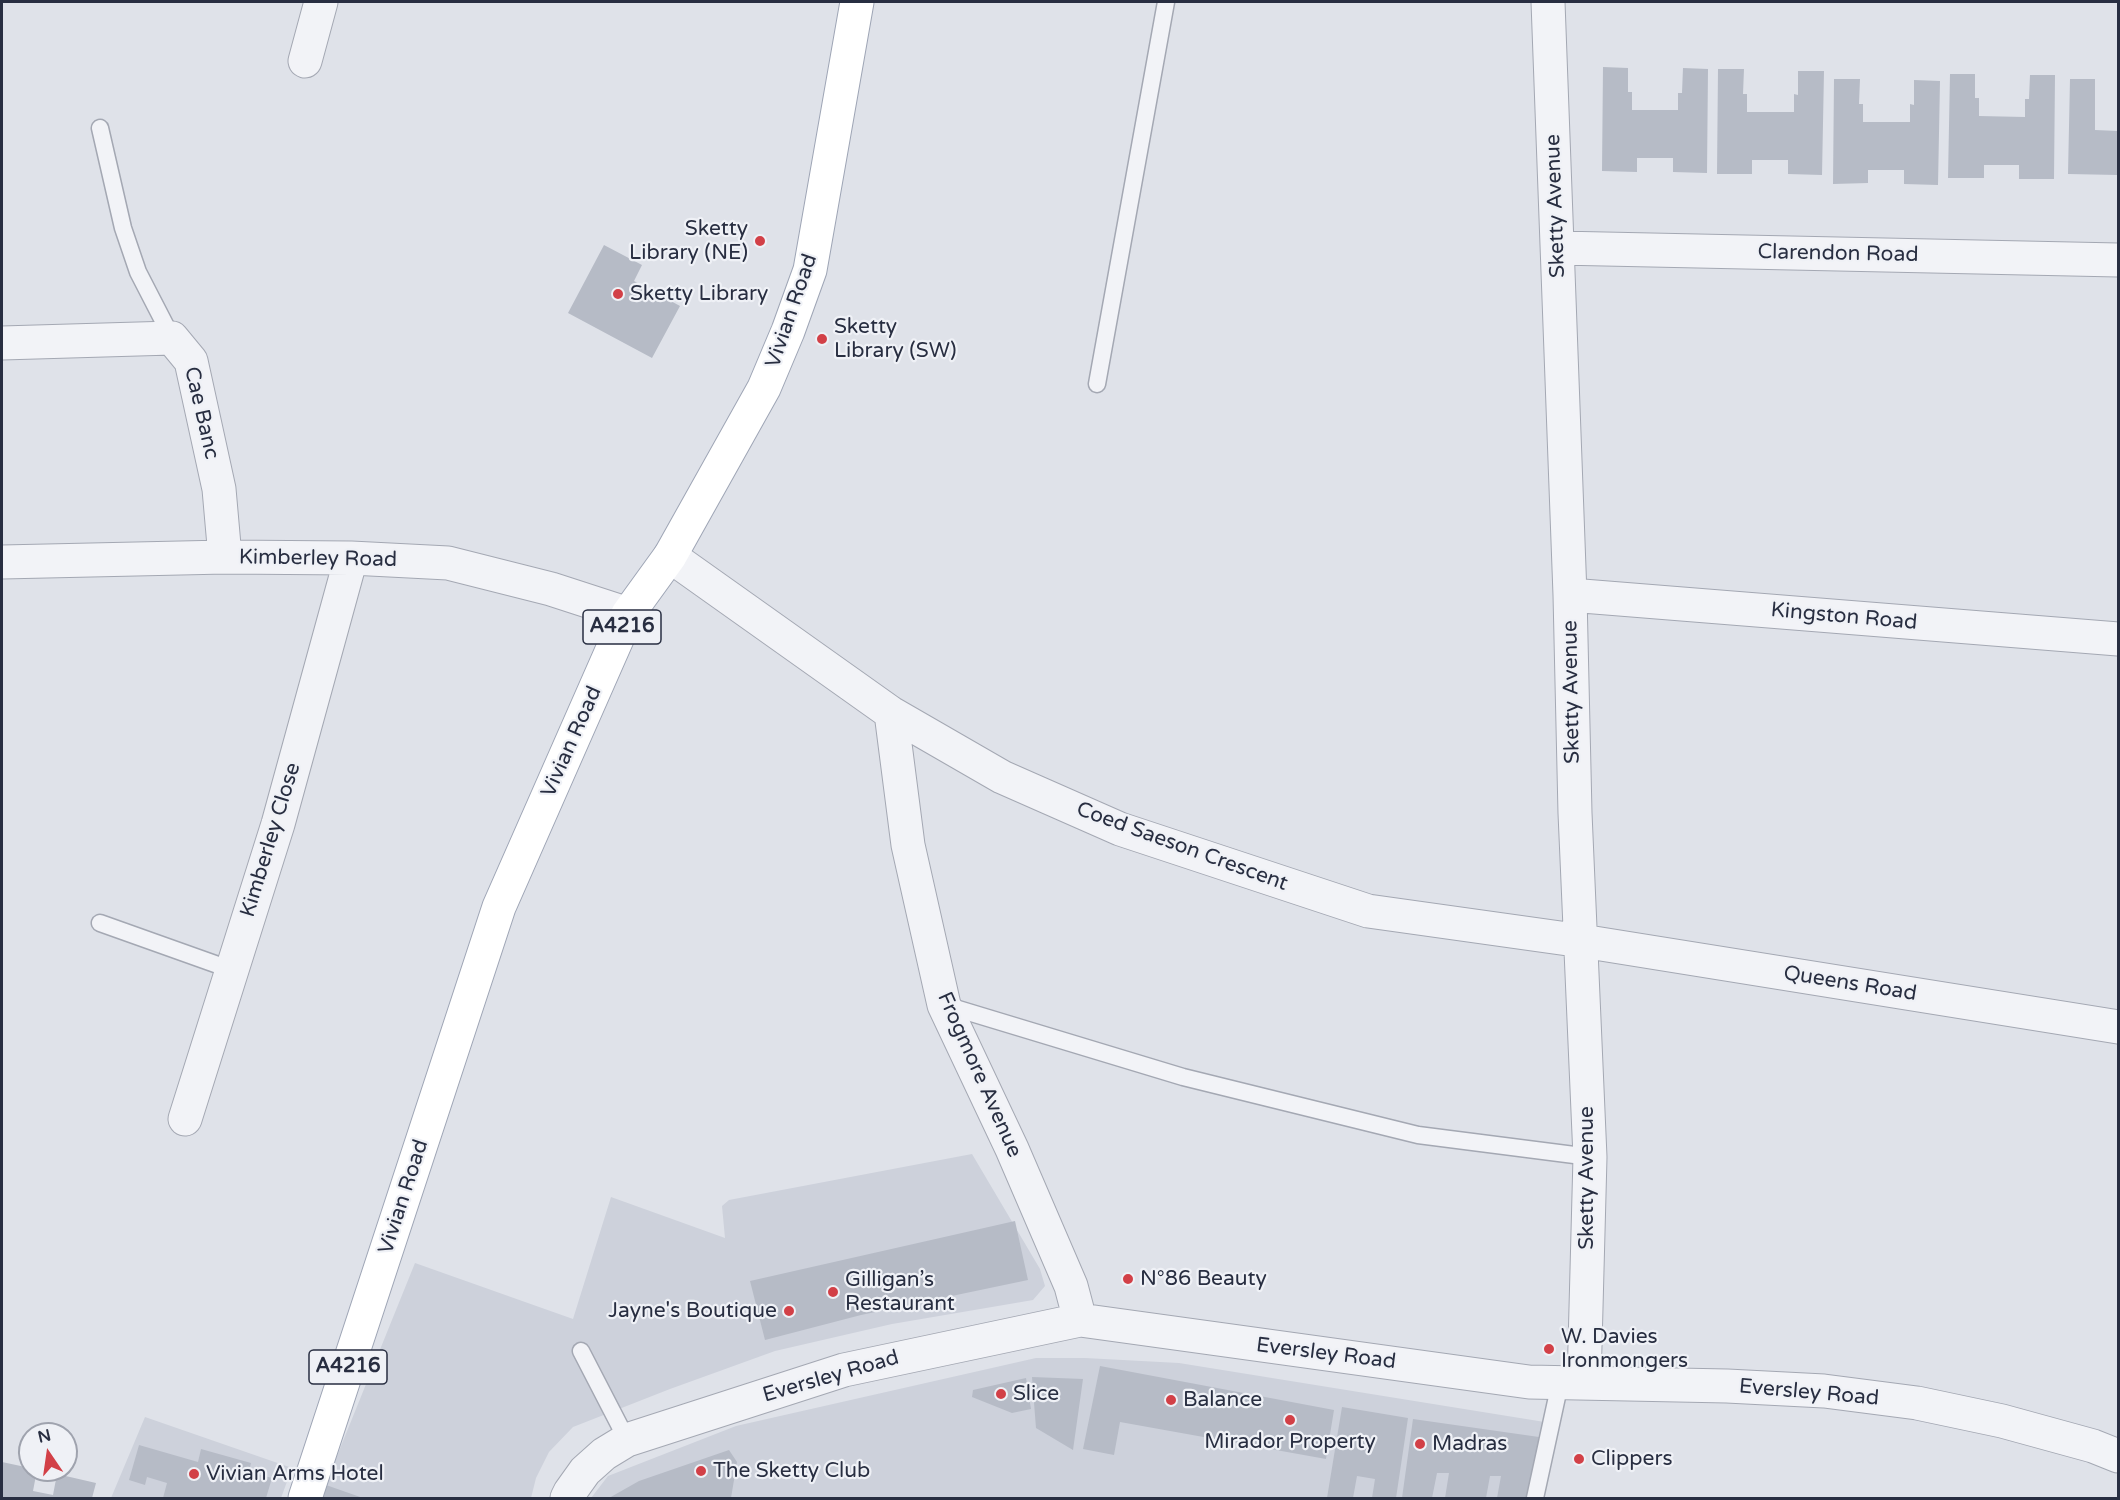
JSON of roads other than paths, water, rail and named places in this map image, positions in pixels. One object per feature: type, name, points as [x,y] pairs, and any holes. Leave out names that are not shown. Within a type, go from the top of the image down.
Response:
[{"type":"main road","name":"Vivian Road","points":[[305,1498],[500,907],[628,614],[670,556],[764,388],[788,331],[810,270],[857,2]]},
{"type":"street","points":[[305,61],[321,2]]},
{"type":"street","name":"Sketty Avenue","points":[[1548,2],[1570,596],[1575,813],[1590,1157],[1572,1383]]},
{"type":"street","name":"Clarendon Road","points":[[1558,248],[2118,260]]},
{"type":"street","points":[[2,343],[172,338]]},
{"type":"street","name":"Cae Banc","points":[[172,338],[191,361],[219,489],[225,557]]},
{"type":"street","name":"Coed Saeson Crescent","points":[[670,556],[891,713],[1002,777],[1120,829],[1368,911],[1582,941]]},
{"type":"street","name":"Kimberley Road","points":[[2,562],[225,557],[351,558],[448,563],[550,589],[628,614]]},
{"type":"street","name":"Kimberley Close","points":[[185,1119],[278,824],[351,558]]},
{"type":"street","name":"Kingston Road","points":[[1570,596],[2118,639]]},
{"type":"street","name":"Frogmore Avenue","points":[[891,713],[908,844],[944,1005],[1012,1149],[1067,1276],[1080,1320]]},
{"type":"street","name":"Queens Road","points":[[1582,941],[2118,1027]]},
{"type":"street","name":"Eversley Road","points":[[567,1498],[585,1471],[604,1454],[627,1440],[844,1370],[1080,1320],[1529,1382],[1824,1391],[1917,1403],[2002,1421],[2093,1446],[2118,1456]]},
{"type":"lane","points":[[1097,384],[1166,2]]},
{"type":"lane","points":[[100,128],[123,228],[138,272],[172,338]]},
{"type":"lane","points":[[100,923],[232,970]]},
{"type":"lane","points":[[944,1005],[1183,1077],[1418,1135],[1590,1157]]},
{"type":"lane","points":[[581,1351],[627,1440]]},
{"type":"lane","points":[[1535,1498],[1572,1383]]},
{"type":"place","name":"Sketty Library (NE)","points":[[760,241]]},
{"type":"place","name":"Sketty Library","points":[[618,294]]},
{"type":"place","name":"Sketty Library (SW)","points":[[822,339]]},
{"type":"place","name":"N°86 Beauty","points":[[1128,1279]]},
{"type":"place","name":"Gilligan’s Restaurant","points":[[833,1292]]},
{"type":"place","name":"Jayne's Boutique","points":[[789,1311]]},
{"type":"place","name":"W. Davies Ironmongers","points":[[1549,1349]]},
{"type":"place","name":"Slice","points":[[1001,1394]]},
{"type":"place","name":"Balance","points":[[1171,1400]]},
{"type":"place","name":"Mirador Property","points":[[1290,1420]]},
{"type":"place","name":"Madras","points":[[1420,1444]]},
{"type":"place","name":"Clippers","points":[[1579,1459]]},
{"type":"place","name":"The Sketty Club","points":[[701,1471]]},
{"type":"place","name":"Vivian Arms Hotel","points":[[194,1474]]}]
